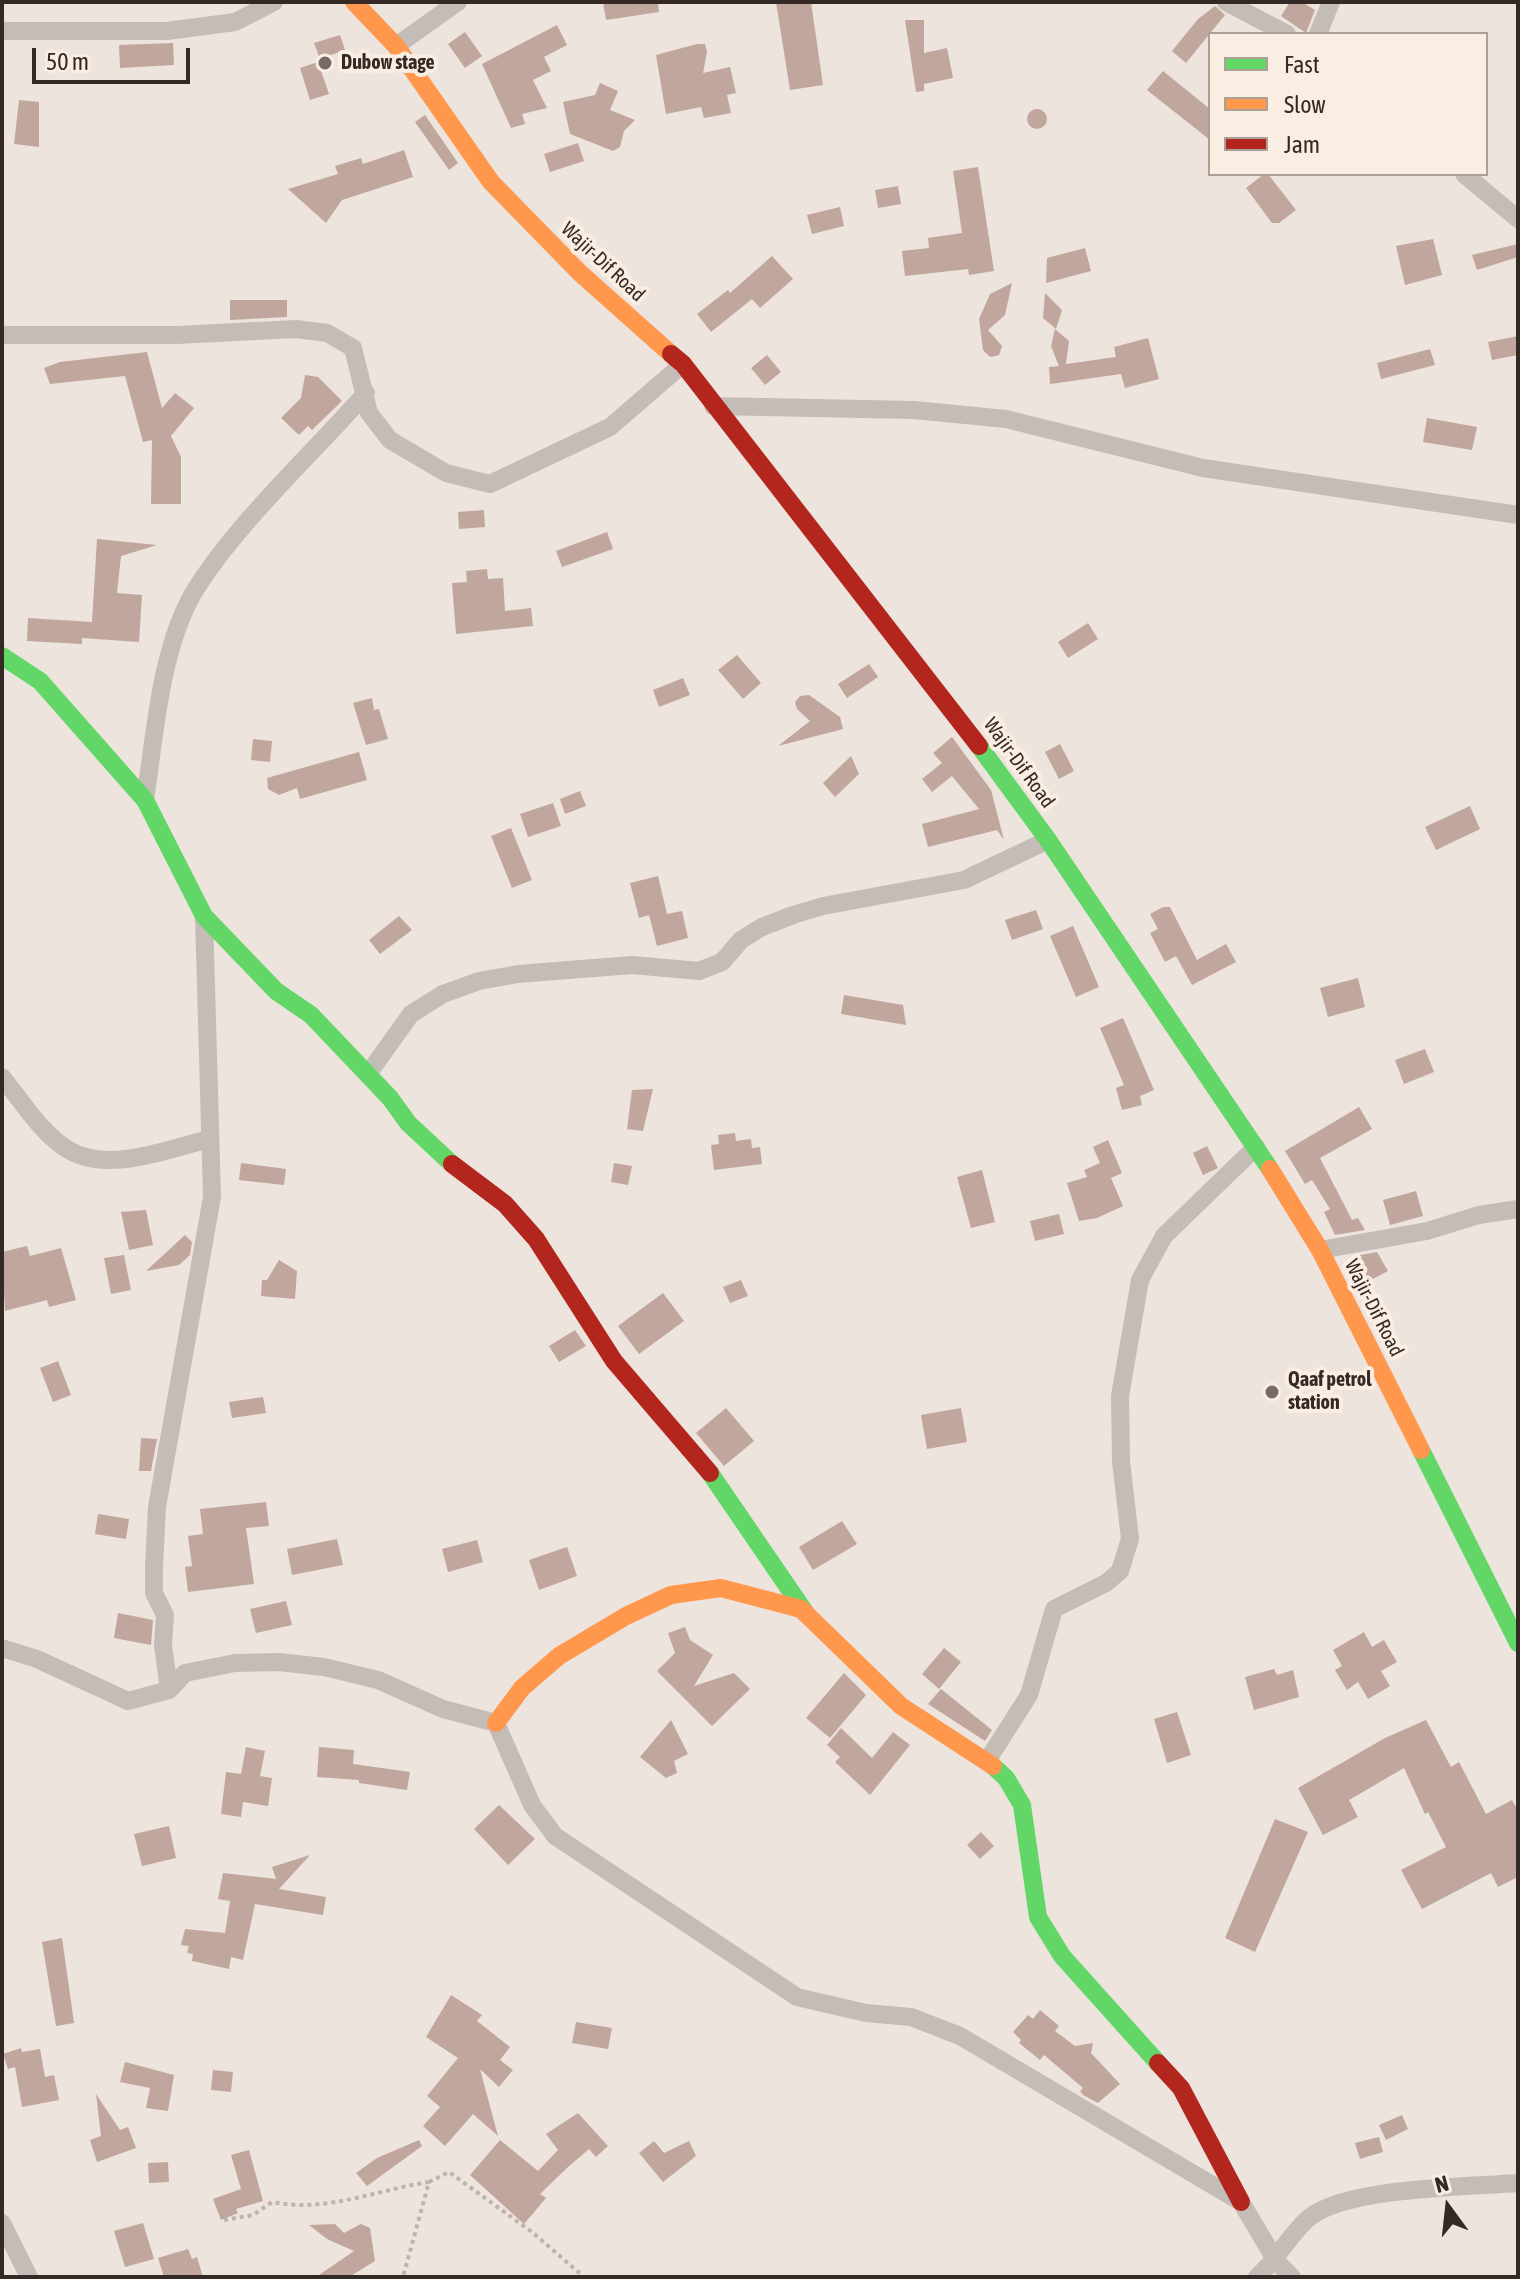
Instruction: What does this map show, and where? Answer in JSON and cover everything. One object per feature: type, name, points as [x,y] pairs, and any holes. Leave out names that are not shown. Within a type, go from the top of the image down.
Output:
[{"type":"street","points":[[2,31],[167,31],[235,22],[274,2]]},
{"type":"street","name":"Wajir-Dif Road","points":[[354,2],[396,46],[491,182],[580,273],[683,364],[928,677],[1048,840],[1256,1147],[1320,1250],[1518,1643]]},
{"type":"street","points":[[396,46],[458,2]]},
{"type":"street","points":[[1226,2],[1283,32]]},
{"type":"street","points":[[1319,32],[1331,2]]},
{"type":"street","points":[[1466,176],[1518,219]]},
{"type":"street","points":[[2,335],[177,335],[296,329],[327,333],[353,348],[369,413],[390,440],[446,473],[490,484],[610,427],[683,364]]},
{"type":"street","points":[[145,800],[168,662],[193,594],[230,544],[366,393]]},
{"type":"street","points":[[713,406],[914,410],[1006,419],[1203,468],[1518,515]]},
{"type":"street","points":[[2,656],[40,681],[145,800],[204,916],[276,991],[311,1015],[368,1074],[408,1123],[447,1160],[505,1204],[536,1239],[614,1361],[722,1488],[805,1612],[901,1706],[987,1761],[1006,1778],[1022,1805],[1038,1917],[1062,1956],[1181,2088],[1241,2202],[1276,2261],[1292,2277]]},
{"type":"street","points":[[368,1074],[411,1014],[443,994],[479,981],[518,974],[632,965],[699,971],[722,962],[741,940],[762,927],[793,915],[823,906],[964,880],[1048,840]]},
{"type":"street","points":[[169,1690],[163,1645],[165,1615],[154,1593],[157,1507],[212,1197],[204,916]]},
{"type":"street","points":[[2,1077],[44,1129],[64,1147],[84,1158],[118,1160],[210,1139]]},
{"type":"street","points":[[987,1761],[1029,1695],[1054,1609],[1106,1583],[1120,1571],[1127,1550],[1130,1539],[1121,1461],[1120,1396],[1140,1280],[1164,1236],[1256,1147]]},
{"type":"street","points":[[1320,1250],[1427,1231],[1479,1215],[1518,1209]]},
{"type":"street","points":[[496,1723],[522,1688],[559,1656],[626,1616],[671,1595],[721,1588],[805,1612]]},
{"type":"street","points":[[2,1648],[37,1659],[128,1701],[169,1690],[185,1673],[235,1663],[309,1665],[378,1680],[443,1709],[496,1723]]},
{"type":"street","points":[[496,1723],[532,1805],[555,1836],[797,1997],[866,2013],[911,2017],[960,2036],[1241,2202]]},
{"type":"street","points":[[1257,2277],[1276,2261],[1310,2216],[1341,2204],[1385,2193],[1518,2183]]},
{"type":"street","points":[[2,2223],[29,2277]]},
{"type":"path","points":[[224,2220],[253,2215],[272,2202],[291,2206],[307,2202],[338,2205],[400,2186],[429,2182],[449,2172],[532,2232],[584,2277]]},
{"type":"path","points":[[403,2277],[429,2182]]},
{"type":"building","points":[[603,2],[658,2],[659,12],[606,20]]},
{"type":"building","points":[[776,2],[811,2],[823,85],[790,90]]},
{"type":"building","points":[[1290,2],[1302,2],[1315,10],[1306,32],[1281,16]]},
{"type":"building","points":[[1215,6],[1225,15],[1208,32],[1186,63],[1172,51],[1198,19]]},
{"type":"building","points":[[905,20],[924,20],[924,53],[947,48],[953,78],[924,84],[924,91],[916,92]]},
{"type":"building","points":[[557,25],[567,45],[544,57],[551,71],[533,80],[547,108],[522,114],[525,124],[511,128],[482,64]]},
{"type":"building","points":[[465,32],[482,56],[465,68],[448,44]]},
{"type":"building","points":[[340,35],[345,50],[320,59],[314,43]]},
{"type":"building","points":[[173,43],[174,65],[120,68],[119,45]]},
{"type":"building","points":[[705,44],[707,52],[703,73],[730,67],[736,93],[727,95],[731,113],[704,118],[701,107],[666,114],[656,55]]},
{"type":"building","points":[[318,62],[329,94],[310,100],[300,68]]},
{"type":"building","points":[[1163,71],[1208,107],[1208,138],[1147,90]]},
{"type":"building","points":[[600,83],[618,91],[610,110],[635,120],[624,131],[620,147],[613,151],[570,134],[563,102],[595,95]]},
{"type":"building","points":[[19,100],[39,102],[39,147],[14,144]]},
{"type":"building","points":[[1037,109],[1044,112],[1047,119],[1044,126],[1037,129],[1030,126],[1027,119],[1030,112]]},
{"type":"building","points":[[425,115],[458,163],[449,170],[415,122]]},
{"type":"building","points":[[578,143],[584,161],[550,172],[544,154]]},
{"type":"building","points":[[404,150],[413,177],[342,200],[326,223],[288,189],[338,174],[335,166],[361,158],[363,164]]},
{"type":"building","points":[[978,167],[994,271],[969,275],[968,269],[905,276],[902,251],[929,248],[928,238],[962,233],[953,171]]},
{"type":"building","points":[[1261,176],[1270,176],[1296,210],[1279,223],[1272,223],[1246,188]]},
{"type":"building","points":[[898,186],[901,204],[878,208],[875,190]]},
{"type":"building","points":[[840,207],[844,226],[812,234],[807,215]]},
{"type":"building","points":[[1433,239],[1442,275],[1405,285],[1396,246]]},
{"type":"building","points":[[1518,244],[1518,257],[1477,270],[1472,255]]},
{"type":"building","points":[[1085,248],[1091,271],[1046,283],[1047,258]]},
{"type":"building","points":[[772,256],[793,279],[760,308],[752,299],[711,332],[697,314],[728,290],[730,293]]},
{"type":"building","points":[[1012,283],[1005,315],[988,330],[1002,346],[999,355],[990,357],[983,350],[979,319],[990,294]]},
{"type":"building","points":[[1045,293],[1062,310],[1056,329],[1043,318]]},
{"type":"building","points":[[230,300],[287,300],[287,317],[230,320]]},
{"type":"building","points":[[1055,329],[1069,341],[1066,364],[1116,357],[1114,347],[1148,338],[1159,379],[1125,388],[1121,374],[1050,384],[1049,367],[1059,366],[1051,346]]},
{"type":"building","points":[[1518,336],[1518,355],[1492,360],[1488,342]]},
{"type":"building","points":[[1430,349],[1435,365],[1381,379],[1377,363]]},
{"type":"building","points":[[147,352],[162,408],[175,393],[194,408],[171,436],[181,457],[181,504],[151,504],[152,440],[143,442],[125,376],[50,384],[44,368],[60,362]]},
{"type":"building","points":[[767,355],[781,372],[765,385],[751,368]]},
{"type":"building","points":[[305,375],[318,377],[342,401],[312,430],[308,426],[299,435],[281,418],[301,398]]},
{"type":"building","points":[[1427,418],[1477,427],[1472,450],[1423,442]]},
{"type":"building","points":[[484,510],[485,527],[459,529],[458,512]]},
{"type":"building","points":[[607,532],[613,549],[562,567],[556,551]]},
{"type":"building","points":[[97,539],[157,545],[121,556],[117,593],[142,595],[139,642],[82,638],[82,644],[27,641],[28,618],[92,622]]},
{"type":"building","points":[[487,569],[488,579],[503,578],[505,611],[531,608],[533,626],[456,634],[452,583],[467,582],[466,571]]},
{"type":"building","points":[[1088,623],[1098,639],[1068,658],[1058,642]]},
{"type":"building","points":[[737,655],[761,683],[743,699],[718,670]]},
{"type":"building","points":[[869,664],[878,677],[847,698],[838,684]]},
{"type":"building","points":[[683,678],[690,695],[659,707],[653,690]]},
{"type":"building","points":[[809,695],[840,717],[843,729],[778,746],[810,721],[797,709],[795,702],[800,696]]},
{"type":"building","points":[[372,698],[374,710],[379,709],[388,739],[366,745],[353,703]]},
{"type":"building","points":[[952,737],[991,790],[1004,840],[997,830],[928,847],[922,824],[979,809],[952,776],[932,792],[922,779],[942,763],[933,753]]},
{"type":"building","points":[[253,739],[272,741],[270,762],[251,760]]},
{"type":"building","points":[[1060,744],[1074,771],[1059,779],[1045,752]]},
{"type":"building","points":[[359,752],[367,780],[300,799],[297,788],[279,795],[268,789],[267,778]]},
{"type":"building","points":[[851,756],[859,774],[835,797],[823,783]]},
{"type":"building","points":[[580,791],[586,806],[565,814],[560,799]]},
{"type":"building","points":[[553,803],[561,826],[528,837],[520,814]]},
{"type":"building","points":[[1470,806],[1480,829],[1436,850],[1425,827]]},
{"type":"building","points":[[511,828],[532,880],[512,888],[491,836]]},
{"type":"building","points":[[658,876],[667,914],[682,911],[688,938],[657,946],[649,915],[639,918],[630,883]]},
{"type":"building","points":[[1170,907],[1197,960],[1226,944],[1236,962],[1192,985],[1176,956],[1165,962],[1150,933],[1158,929],[1150,914]]},
{"type":"building","points":[[1036,910],[1043,929],[1012,940],[1005,920]]},
{"type":"building","points":[[399,916],[412,930],[380,954],[369,940]]},
{"type":"building","points":[[1073,926],[1099,987],[1076,997],[1050,936]]},
{"type":"building","points":[[1358,978],[1365,1007],[1328,1017],[1320,988]]},
{"type":"building","points":[[844,995],[903,1005],[906,1025],[841,1014]]},
{"type":"building","points":[[1123,1018],[1154,1090],[1140,1096],[1142,1105],[1122,1110],[1116,1088],[1124,1085],[1100,1028]]},
{"type":"building","points":[[1425,1049],[1434,1072],[1404,1084],[1395,1060]]},
{"type":"building","points":[[653,1089],[643,1131],[627,1129],[632,1090]]},
{"type":"building","points":[[1359,1107],[1372,1129],[1320,1158],[1352,1220],[1358,1218],[1365,1230],[1335,1235],[1324,1212],[1330,1209],[1312,1180],[1305,1184],[1285,1151]]},
{"type":"building","points":[[735,1133],[736,1141],[751,1139],[752,1148],[760,1147],[762,1164],[714,1170],[711,1145],[719,1144],[718,1135]]},
{"type":"building","points":[[1108,1140],[1122,1173],[1111,1178],[1123,1206],[1097,1218],[1079,1221],[1067,1183],[1087,1177],[1084,1170],[1100,1163],[1093,1147]]},
{"type":"building","points":[[1207,1146],[1218,1168],[1203,1175],[1193,1153]]},
{"type":"building","points":[[241,1163],[286,1169],[284,1185],[239,1180]]},
{"type":"building","points":[[614,1163],[632,1166],[628,1185],[611,1182]]},
{"type":"building","points":[[982,1170],[995,1222],[971,1228],[957,1177]]},
{"type":"building","points":[[1416,1191],[1423,1216],[1390,1225],[1383,1200]]},
{"type":"building","points":[[146,1210],[153,1245],[129,1250],[121,1212]]},
{"type":"building","points":[[1059,1214],[1064,1234],[1035,1241],[1030,1221]]},
{"type":"building","points":[[185,1235],[192,1242],[190,1255],[179,1265],[146,1271]]},
{"type":"building","points":[[27,1246],[30,1256],[61,1248],[76,1300],[49,1307],[47,1300],[5,1311],[2,1252]]},
{"type":"building","points":[[1377,1252],[1388,1271],[1369,1281],[1355,1256]]},
{"type":"building","points":[[124,1255],[131,1290],[111,1294],[104,1258]]},
{"type":"building","points":[[279,1260],[297,1271],[295,1299],[261,1296],[262,1280],[267,1280]]},
{"type":"building","points":[[741,1280],[748,1296],[730,1303],[723,1287]]},
{"type":"building","points":[[663,1293],[684,1321],[639,1354],[618,1326]]},
{"type":"building","points":[[575,1330],[586,1346],[559,1362],[549,1346]]},
{"type":"building","points":[[58,1361],[71,1395],[53,1402],[40,1368]]},
{"type":"building","points":[[263,1397],[266,1413],[232,1418],[229,1402]]},
{"type":"building","points":[[726,1408],[754,1441],[724,1466],[696,1433]]},
{"type":"building","points":[[961,1408],[967,1442],[927,1449],[921,1415]]},
{"type":"building","points":[[141,1438],[157,1439],[151,1471],[139,1471]]},
{"type":"building","points":[[266,1502],[269,1526],[246,1528],[254,1584],[188,1592],[185,1567],[192,1566],[188,1536],[203,1534],[200,1509]]},
{"type":"building","points":[[98,1514],[129,1519],[126,1539],[95,1534]]},
{"type":"building","points":[[842,1521],[857,1544],[813,1570],[799,1547]]},
{"type":"building","points":[[337,1539],[343,1565],[292,1575],[287,1549]]},
{"type":"building","points":[[477,1540],[483,1562],[448,1572],[442,1549]]},
{"type":"building","points":[[567,1547],[577,1576],[539,1590],[529,1560]]},
{"type":"building","points":[[286,1601],[292,1625],[256,1633],[250,1609]]},
{"type":"building","points":[[118,1613],[153,1620],[151,1645],[114,1638]]},
{"type":"building","points":[[685,1627],[690,1640],[713,1655],[694,1686],[734,1673],[750,1689],[712,1726],[657,1671],[675,1653],[668,1633]]},
{"type":"building","points":[[1364,1632],[1372,1647],[1384,1640],[1397,1662],[1381,1671],[1390,1686],[1368,1699],[1358,1682],[1347,1690],[1335,1670],[1342,1666],[1333,1650]]},
{"type":"building","points":[[944,1648],[961,1662],[939,1689],[922,1674]]},
{"type":"building","points":[[1274,1669],[1277,1675],[1293,1670],[1299,1697],[1254,1710],[1245,1677]]},
{"type":"building","points":[[844,1673],[866,1695],[830,1738],[806,1718]]},
{"type":"building","points":[[941,1689],[992,1730],[985,1741],[928,1704]]},
{"type":"building","points":[[1177,1712],[1191,1755],[1167,1763],[1154,1719]]},
{"type":"building","points":[[671,1720],[688,1754],[674,1761],[677,1773],[666,1778],[640,1757]]},
{"type":"building","points":[[1426,1720],[1451,1767],[1459,1762],[1486,1814],[1512,1800],[1518,1810],[1518,1877],[1498,1887],[1491,1873],[1422,1909],[1401,1870],[1446,1847],[1428,1812],[1425,1814],[1404,1768],[1349,1800],[1358,1817],[1323,1835],[1298,1788],[1385,1738]]},
{"type":"building","points":[[841,1728],[872,1758],[893,1732],[910,1745],[870,1795],[835,1762],[840,1757],[827,1745]]},
{"type":"building","points":[[246,1747],[265,1751],[260,1776],[272,1778],[268,1806],[243,1802],[241,1817],[221,1814],[226,1772],[241,1774]]},
{"type":"building","points":[[319,1747],[354,1750],[353,1764],[410,1772],[407,1790],[359,1783],[359,1780],[317,1777]]},
{"type":"building","points":[[499,1805],[535,1839],[508,1865],[474,1829]]},
{"type":"building","points":[[1275,1819],[1308,1832],[1255,1952],[1225,1938]]},
{"type":"building","points":[[169,1826],[176,1858],[142,1866],[134,1834]]},
{"type":"building","points":[[981,1832],[994,1846],[980,1859],[967,1845]]},
{"type":"building","points":[[310,1855],[279,1889],[326,1897],[323,1915],[255,1904],[243,1960],[231,1957],[229,1969],[192,1961],[193,1954],[187,1953],[189,1946],[181,1945],[185,1929],[225,1933],[230,1901],[218,1899],[223,1873],[276,1879],[272,1867]]},
{"type":"building","points":[[62,1938],[74,2023],[56,2026],[42,1942]]},
{"type":"building","points":[[451,1995],[482,2015],[477,2021],[510,2047],[500,2060],[513,2070],[499,2087],[480,2069],[498,2136],[473,2114],[445,2146],[423,2126],[440,2107],[427,2096],[458,2058],[426,2037]]},
{"type":"building","points":[[1040,2010],[1059,2026],[1055,2031],[1075,2046],[1093,2043],[1091,2053],[1120,2084],[1098,2103],[1083,2095],[1080,2091],[1083,2088],[1044,2055],[1040,2060],[1019,2043],[1021,2040],[1013,2032],[1028,2015],[1033,2019]]},
{"type":"building","points":[[576,2022],[612,2028],[608,2049],[572,2043]]},
{"type":"building","points":[[21,2048],[22,2052],[40,2049],[45,2077],[54,2075],[59,2100],[22,2107],[15,2067],[8,2069],[3,2054]]},
{"type":"building","points":[[125,2062],[174,2075],[168,2111],[146,2108],[150,2088],[120,2082]]},
{"type":"building","points":[[213,2070],[233,2072],[231,2092],[211,2090]]},
{"type":"building","points":[[96,2094],[120,2130],[128,2127],[136,2148],[97,2162],[90,2140],[101,2136]]},
{"type":"building","points":[[578,2113],[608,2146],[596,2157],[589,2149],[568,2167],[540,2194],[546,2198],[524,2224],[470,2175],[500,2140],[538,2171],[558,2150],[546,2134]]},
{"type":"building","points":[[1402,2115],[1408,2129],[1386,2140],[1379,2125]]},
{"type":"building","points":[[1379,2137],[1383,2152],[1360,2159],[1355,2143]]},
{"type":"building","points":[[419,2140],[422,2146],[367,2186],[356,2173],[377,2158]]},
{"type":"building","points":[[654,2141],[664,2153],[689,2141],[696,2156],[663,2182],[639,2153]]},
{"type":"building","points":[[249,2150],[263,2201],[236,2209],[238,2213],[221,2220],[213,2199],[241,2189],[231,2155]]},
{"type":"building","points":[[168,2162],[169,2182],[149,2183],[148,2163]]},
{"type":"building","points":[[143,2223],[154,2259],[125,2267],[114,2231]]},
{"type":"building","points":[[335,2224],[344,2233],[361,2224],[370,2228],[375,2261],[349,2277],[316,2277],[354,2251],[327,2239],[309,2225]]},
{"type":"building","points":[[188,2249],[192,2259],[197,2257],[203,2277],[164,2277],[158,2258]]},
{"type":"traffic: fast","points":[[2,656],[40,681],[145,800],[204,916],[276,991],[311,1015],[390,1098],[408,1123],[452,1164]]},
{"type":"traffic: fast","points":[[979,746],[1048,840],[1270,1169]]},
{"type":"traffic: fast","points":[[1421,1450],[1518,1643]]},
{"type":"traffic: fast","points":[[710,1473],[805,1612]]},
{"type":"traffic: fast","points":[[993,1766],[1006,1778],[1022,1805],[1038,1917],[1062,1956],[1158,2063]]},
{"type":"traffic: slow","points":[[354,2],[396,46],[491,182],[580,273],[671,354]]},
{"type":"traffic: slow","points":[[1270,1169],[1320,1250],[1421,1450]]},
{"type":"traffic: slow","points":[[496,1723],[522,1688],[559,1656],[626,1616],[671,1595],[721,1588],[801,1609],[901,1706],[993,1766]]},
{"type":"traffic: jam","points":[[671,354],[683,364],[979,746]]},
{"type":"traffic: jam","points":[[452,1164],[505,1204],[536,1239],[614,1361],[710,1473]]},
{"type":"traffic: jam","points":[[1158,2063],[1181,2088],[1241,2202]]},
{"type":"place","name":"Dubow stage","points":[[325,63]]},
{"type":"place","name":"Qaaf petrol station","points":[[1272,1392]]}]
